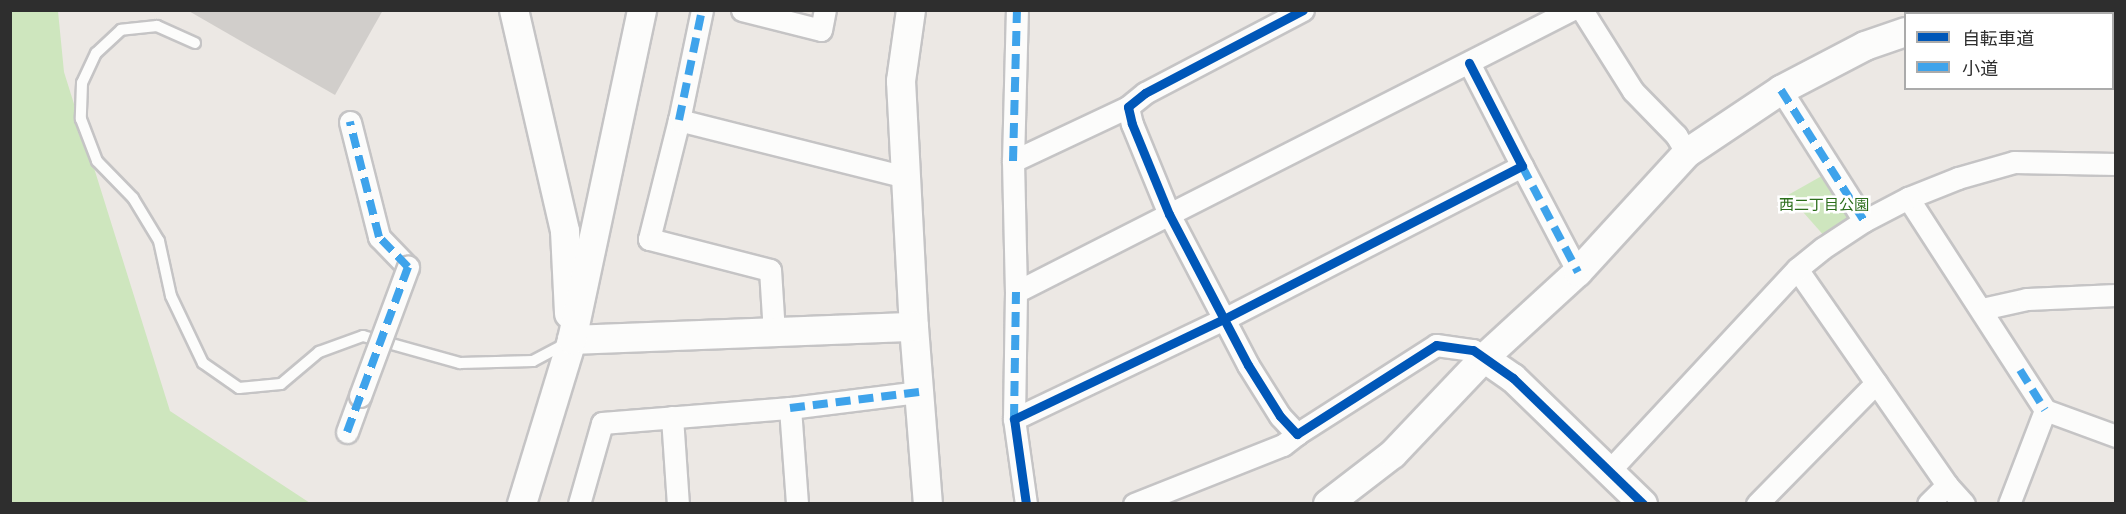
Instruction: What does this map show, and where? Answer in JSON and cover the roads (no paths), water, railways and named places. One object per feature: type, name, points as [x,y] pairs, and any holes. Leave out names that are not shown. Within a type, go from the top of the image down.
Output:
[{"type":"street","points":[[514,10],[565,231],[566,286],[572,340]]},
{"type":"street","points":[[522,504],[572,340],[642,10]]},
{"type":"street","points":[[702,10],[679,120],[649,239],[770,270],[774,333]]},
{"type":"street","points":[[742,10],[821,30],[825,10]]},
{"type":"street","points":[[911,10],[901,81],[914,327],[928,504]]},
{"type":"street","points":[[1021,12],[1013,161],[1016,292],[1014,420],[1026,504]]},
{"type":"street","points":[[1016,292],[1469,63],[1584,12],[1633,90],[1676,135],[1687,153]]},
{"type":"street","points":[[1013,161],[1128,107],[1145,93],[1290,13]]},
{"type":"street","points":[[1328,504],[1393,454],[1484,358],[1578,272],[1687,153],[1780,90],[1865,46],[1904,32]]},
{"type":"street","points":[[1469,63],[1578,272]]},
{"type":"street","points":[[1780,90],[1864,221]]},
{"type":"street","points":[[1128,107],[1132,124],[1169,214],[1258,382],[1281,416],[1297,434]]},
{"type":"street","points":[[679,120],[906,177]]},
{"type":"street","points":[[348,432],[408,267],[379,237],[350,122]]},
{"type":"street","points":[[1610,470],[1797,269],[1823,248],[1864,221],[1908,198],[1958,178],[2014,162],[2115,164]]},
{"type":"street","points":[[1014,420],[1224,320],[1522,166]]},
{"type":"street","points":[[1908,198],[1982,309],[2045,410],[2115,436]]},
{"type":"street","points":[[1797,269],[1947,485],[1964,504]]},
{"type":"street","points":[[1982,309],[2027,299],[2115,295]]},
{"type":"street","points":[[572,340],[914,327]]},
{"type":"street","points":[[1134,504],[1282,445],[1436,345],[1473,350],[1513,378],[1643,504]]},
{"type":"street","points":[[1757,504],[1876,383]]},
{"type":"street","points":[[579,504],[602,423],[790,408],[919,392]]},
{"type":"street","points":[[790,408],[797,504]]},
{"type":"street","points":[[2009,504],[2045,410]]},
{"type":"street","points":[[672,417],[678,504]]},
{"type":"street","points":[[1928,504],[1947,485]]},
{"type":"lane","points":[[195,43],[157,26],[121,30],[96,53],[81,83],[81,119],[97,161],[134,198],[159,241],[171,296],[203,363],[239,388],[281,384],[319,352],[363,336],[460,363],[533,361],[572,340]]},
{"type":"park label","name":"西二丁目公園","points":[[1824,205]]}]
